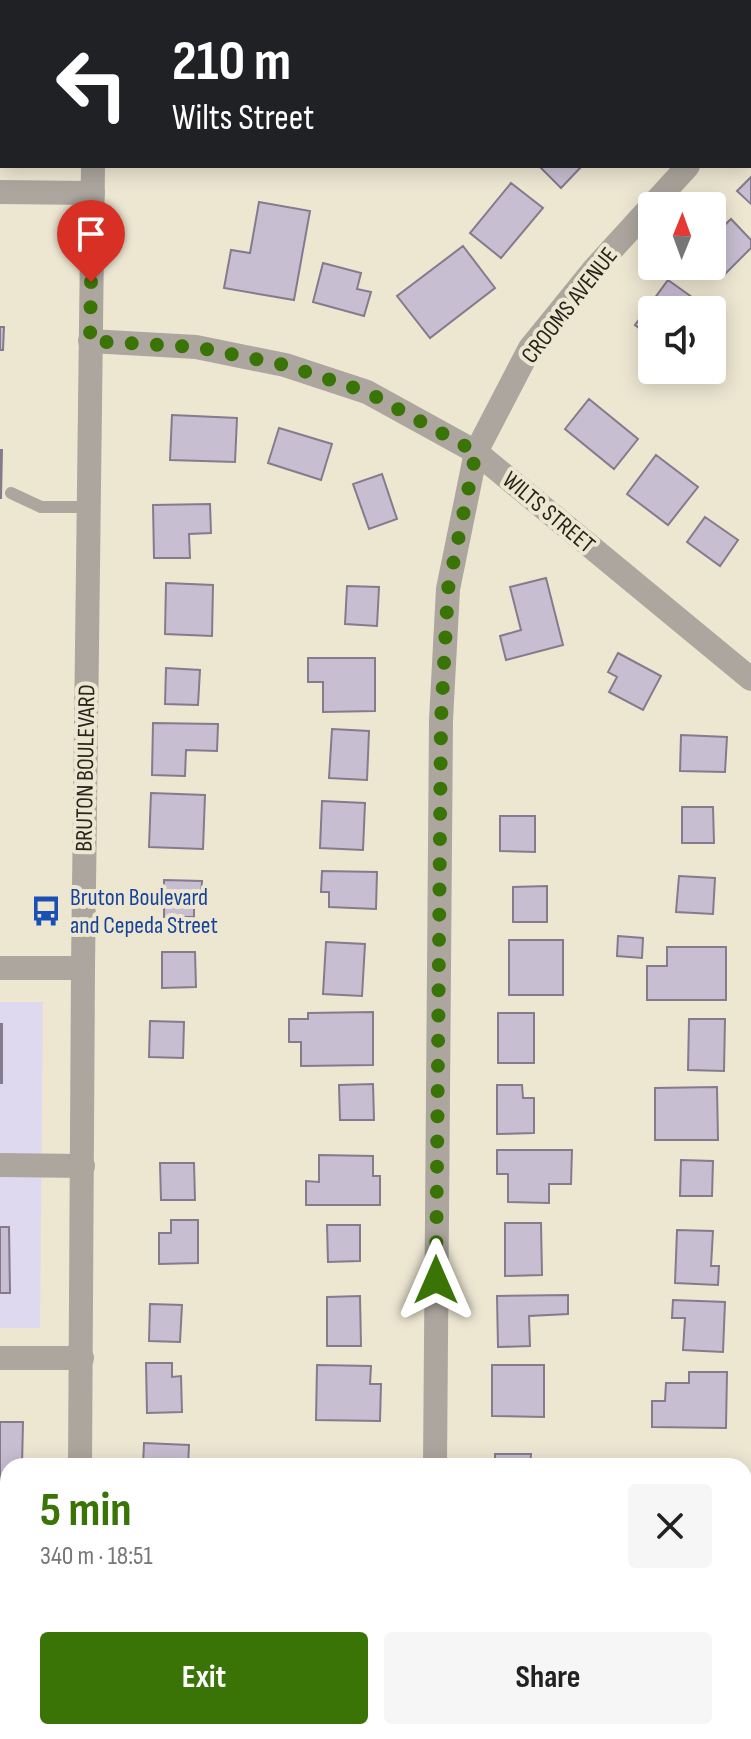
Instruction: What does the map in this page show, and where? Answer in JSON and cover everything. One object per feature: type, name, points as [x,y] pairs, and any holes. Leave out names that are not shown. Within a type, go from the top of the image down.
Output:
[{"type":"street","name":"BRUTON BOULEVARD","points":[[80,1458],[93,168]]},
{"type":"street","name":"CROOMS AVENUE","points":[[435,1458],[441,720],[448,589],[476,452],[530,348],[594,269],[686,168]]},
{"type":"street","points":[[0,192],[93,193]]},
{"type":"street","name":"WILTS STREET","points":[[90,341],[196,347],[285,365],[367,392],[476,452],[751,679]]},
{"type":"street","points":[[0,968],[83,968]]},
{"type":"street","points":[[0,1165],[83,1166]]},
{"type":"street","points":[[0,1358],[82,1358]]},
{"type":"lane","points":[[11,493],[41,507],[88,507]]},
{"type":"shaded area","points":[[0,1002],[43,1002],[40,1328],[0,1328]]},
{"type":"building","points":[[541,168],[580,168],[561,188]]},
{"type":"building","points":[[751,177],[751,204],[737,191]]},
{"type":"building","points":[[511,183],[543,208],[501,258],[470,233]]},
{"type":"building","points":[[259,202],[310,211],[294,300],[224,288],[231,250],[250,253]]},
{"type":"building","points":[[731,219],[751,240],[751,248],[726,273],[726,224]]},
{"type":"building","points":[[463,246],[495,288],[430,338],[397,296]]},
{"type":"building","points":[[323,263],[361,273],[357,289],[371,292],[364,316],[313,302]]},
{"type":"building","points":[[668,280],[690,296],[656,296]]},
{"type":"building","points":[[0,327],[4,327],[3,350],[0,350]]},
{"type":"building","points":[[589,399],[638,439],[614,469],[565,429]]},
{"type":"building","points":[[172,415],[237,418],[235,462],[170,460]]},
{"type":"building","points":[[279,428],[332,444],[321,480],[268,463]]},
{"type":"building","points":[[2,450],[1,498],[0,498]]},
{"type":"building","points":[[656,455],[698,487],[668,525],[627,494]]},
{"type":"building","points":[[382,474],[397,519],[369,529],[353,484]]},
{"type":"building","points":[[210,504],[211,533],[189,534],[190,558],[154,558],[153,505]]},
{"type":"building","points":[[705,517],[738,540],[720,566],[687,542]]},
{"type":"building","points":[[546,578],[563,645],[506,660],[500,636],[521,630],[510,587]]},
{"type":"building","points":[[166,583],[213,585],[212,636],[165,634]]},
{"type":"building","points":[[347,586],[379,587],[377,626],[345,624]]},
{"type":"building","points":[[618,653],[661,676],[643,710],[609,692],[617,677],[608,672]]},
{"type":"building","points":[[308,658],[375,658],[375,711],[323,712],[323,682],[308,682]]},
{"type":"building","points":[[166,668],[200,670],[198,705],[165,704]]},
{"type":"building","points":[[153,723],[218,724],[217,751],[186,750],[185,776],[152,775]]},
{"type":"building","points":[[332,729],[369,731],[367,780],[329,778]]},
{"type":"building","points":[[681,735],[727,737],[725,772],[680,771]]},
{"type":"building","points":[[151,793],[205,795],[203,849],[149,847]]},
{"type":"building","points":[[322,801],[365,803],[363,850],[320,848]]},
{"type":"building","points":[[682,807],[713,807],[714,843],[682,843]]},
{"type":"building","points":[[500,816],[535,816],[535,852],[500,851]]},
{"type":"building","points":[[322,871],[377,872],[376,909],[329,907],[329,892],[321,892]]},
{"type":"building","points":[[679,876],[715,878],[713,914],[676,912]]},
{"type":"building","points":[[164,880],[202,881],[201,898],[194,897],[194,917],[164,917]]},
{"type":"building","points":[[547,886],[547,922],[513,922],[513,887]]},
{"type":"building","points":[[618,936],[643,938],[642,958],[617,956]]},
{"type":"building","points":[[509,940],[563,940],[563,995],[509,995]]},
{"type":"building","points":[[326,942],[365,944],[362,996],[323,994]]},
{"type":"building","points":[[667,947],[726,947],[726,1000],[647,1000],[647,966],[667,966]]},
{"type":"building","points":[[162,952],[195,952],[196,987],[162,988]]},
{"type":"building","points":[[373,1012],[373,1065],[301,1066],[301,1042],[289,1042],[289,1019],[308,1019],[308,1013]]},
{"type":"building","points":[[498,1013],[534,1013],[534,1063],[498,1063]]},
{"type":"building","points":[[689,1019],[725,1019],[724,1071],[688,1070]]},
{"type":"building","points":[[150,1021],[184,1022],[183,1058],[149,1057]]},
{"type":"building","points":[[2,1024],[2,1083],[0,1083]]},
{"type":"building","points":[[373,1084],[374,1120],[340,1120],[339,1085]]},
{"type":"building","points":[[497,1085],[522,1085],[523,1098],[534,1098],[534,1133],[497,1134]]},
{"type":"building","points":[[717,1087],[718,1140],[655,1140],[655,1088]]},
{"type":"building","points":[[497,1150],[572,1150],[571,1184],[549,1184],[549,1203],[508,1202],[508,1174],[497,1174]]},
{"type":"building","points":[[319,1155],[373,1156],[373,1176],[380,1176],[380,1205],[306,1205],[306,1181],[319,1182]]},
{"type":"building","points":[[681,1160],[713,1161],[712,1196],[680,1196]]},
{"type":"building","points":[[160,1163],[194,1163],[195,1200],[161,1200]]},
{"type":"building","points":[[171,1220],[198,1220],[198,1263],[159,1264],[159,1233],[171,1233]]},
{"type":"building","points":[[505,1223],[541,1223],[542,1275],[505,1276]]},
{"type":"building","points":[[327,1225],[360,1225],[360,1261],[328,1262]]},
{"type":"building","points":[[0,1227],[9,1227],[10,1293],[0,1293]]},
{"type":"building","points":[[677,1230],[713,1231],[711,1266],[719,1266],[718,1285],[675,1283]]},
{"type":"building","points":[[568,1295],[568,1314],[529,1316],[530,1346],[498,1347],[497,1296]]},
{"type":"building","points":[[360,1296],[361,1346],[327,1346],[327,1297]]},
{"type":"building","points":[[673,1300],[725,1302],[723,1352],[683,1350],[685,1318],[672,1318]]},
{"type":"building","points":[[150,1304],[182,1305],[180,1342],[149,1341]]},
{"type":"building","points":[[146,1363],[172,1363],[172,1377],[181,1376],[182,1412],[147,1413]]},
{"type":"building","points":[[317,1365],[371,1366],[370,1384],[381,1384],[380,1421],[316,1420]]},
{"type":"building","points":[[492,1365],[544,1365],[544,1417],[492,1416]]},
{"type":"building","points":[[689,1372],[727,1372],[726,1428],[652,1427],[652,1401],[665,1401],[666,1383],[689,1383]]},
{"type":"building","points":[[0,1422],[23,1422],[22,1458],[0,1458]]},
{"type":"building","points":[[144,1443],[189,1445],[188,1458],[143,1458]]},
{"type":"building","points":[[495,1454],[531,1454],[531,1458],[495,1458]]},
{"type":"place","name":"Bruton Boulevard and Cepeda Street","points":[[46,911]]},
{"type":"route","points":[[91,282],[90,341],[196,347],[285,365],[367,392],[476,452],[448,589],[441,720],[436,1280]]}]
